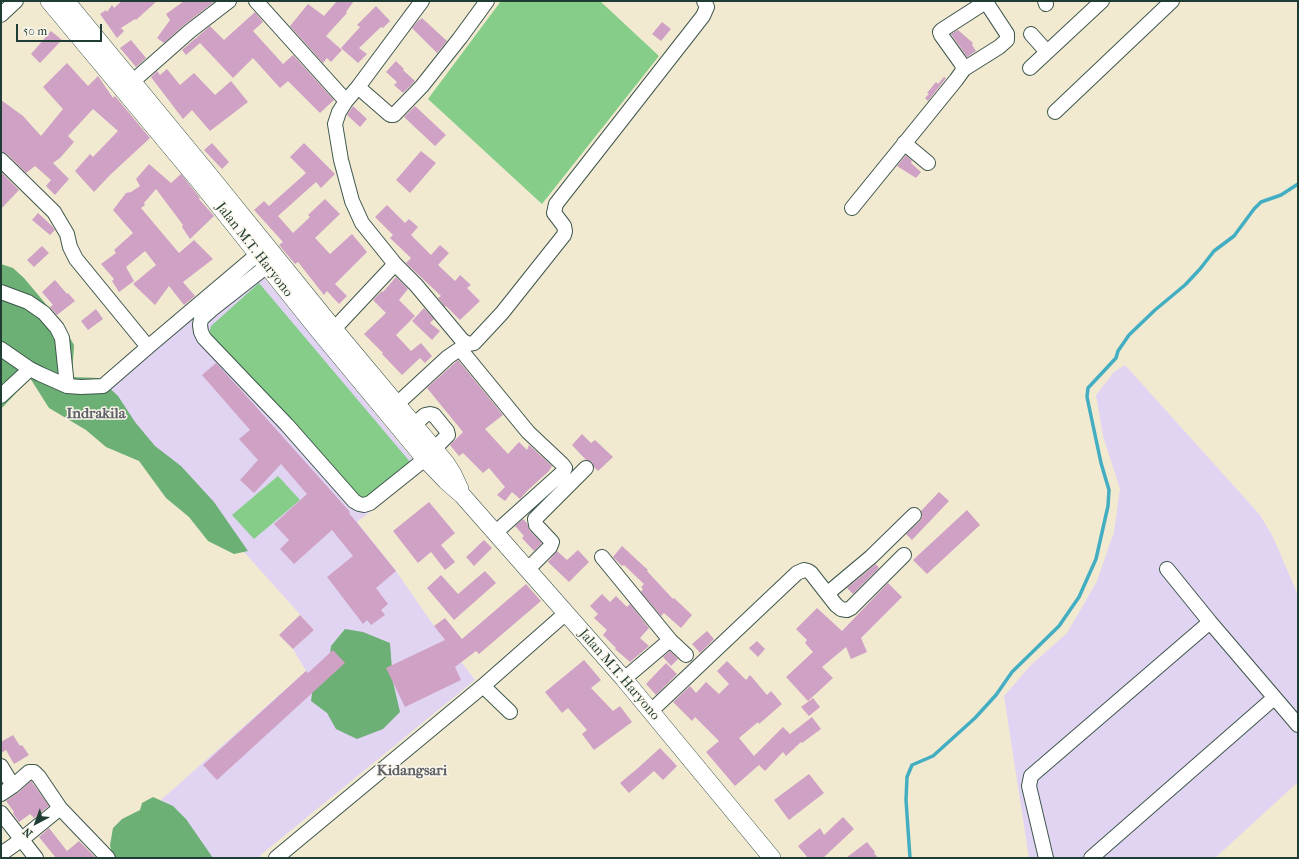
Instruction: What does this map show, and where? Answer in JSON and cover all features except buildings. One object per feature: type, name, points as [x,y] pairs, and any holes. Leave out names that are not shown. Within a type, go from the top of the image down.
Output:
[{"type":"main road","name":"Jalan M.T. Haryono","points":[[49,1],[199,181],[264,256],[334,329],[414,425],[430,454]]},
{"type":"main road","name":"Jalan M.T. Haryono","points":[[66,1],[132,82],[318,330],[430,454],[446,462],[462,495],[624,679],[772,858]]},
{"type":"street","points":[[1,16],[16,1]]},
{"type":"street","points":[[132,82],[190,31],[229,1]]},
{"type":"street","points":[[256,1],[346,101]]},
{"type":"street","points":[[358,88],[391,115],[394,115],[422,86],[487,1]]},
{"type":"street","points":[[397,404],[448,357],[464,346],[474,343],[502,313],[564,235],[565,228],[563,223],[554,213],[556,204],[703,16],[707,7],[704,1]]},
{"type":"street","points":[[1030,68],[1102,1]]},
{"type":"street","points":[[1055,112],[1172,1]]},
{"type":"street","points":[[852,208],[964,69],[999,47],[1007,40],[1007,34],[986,2],[940,32],[964,69]]},
{"type":"street","points":[[416,3],[358,88],[346,101],[339,112],[334,124],[336,138],[352,201],[362,223],[395,264],[416,285],[459,337],[464,346],[528,432],[565,468],[563,472],[496,532]]},
{"type":"street","points":[[1031,34],[1047,52]]},
{"type":"street","points":[[904,143],[928,163]]},
{"type":"street","points":[[1,160],[54,212],[67,234],[70,247],[76,259],[148,347]]},
{"type":"street","points":[[1,348],[30,369],[67,386],[102,386],[148,347],[264,256]]},
{"type":"street","points":[[264,256],[201,319],[201,332],[204,338],[287,425],[354,501],[359,504],[364,505],[370,503],[430,454]]},
{"type":"street","points":[[334,329],[395,264]]},
{"type":"street","points":[[1,292],[28,302],[44,313],[57,328],[62,338],[67,386]]},
{"type":"street","points":[[1,396],[30,369]]},
{"type":"street","points":[[528,569],[551,544],[551,540],[536,524],[535,519],[586,468]]},
{"type":"street","points":[[828,593],[871,557],[914,516]]},
{"type":"street","points":[[651,711],[797,573],[804,570],[811,573],[836,605],[841,609],[846,610],[851,608],[904,554]]},
{"type":"street","points":[[602,557],[670,640],[686,655]]},
{"type":"street","points":[[1167,569],[1298,725]]},
{"type":"street","points":[[276,858],[483,686],[566,613]]},
{"type":"street","points":[[1046,858],[1029,786],[1031,776],[1210,622]]},
{"type":"street","points":[[624,679],[670,640]]},
{"type":"street","points":[[483,686],[510,712]]},
{"type":"street","points":[[1092,858],[1274,698]]},
{"type":"street","points":[[1,766],[13,786]]},
{"type":"street","points":[[1,794],[29,772],[34,772],[60,808],[108,858]]},
{"type":"street","points":[[1,854],[21,840],[60,808]]},
{"type":"street","points":[[1,813],[36,858]]},
{"type":"shaded area","points":[[252,263],[422,471],[357,522],[396,571],[434,626],[475,680],[257,858],[180,858],[143,816],[306,671],[293,649],[314,630],[102,394]]},
{"type":"shaded area","points":[[1125,365],[1260,515],[1273,537],[1298,595],[1298,782],[1215,858],[1029,858],[1004,696],[1030,666],[1067,633],[1097,581],[1114,532],[1120,489],[1103,436],[1096,395],[1114,372]]},
{"type":"green space","points":[[501,1],[600,1],[659,56],[542,204],[428,99]]},
{"type":"green space","points":[[1,264],[13,268],[24,278],[60,321],[74,345],[72,377],[99,378],[118,396],[135,422],[155,446],[181,466],[214,502],[248,551],[234,554],[208,541],[189,517],[166,498],[139,461],[106,447],[86,430],[49,408],[30,378],[1,409]]},
{"type":"green space","points":[[259,283],[411,463],[365,500],[353,497],[209,333],[211,326]]},
{"type":"green space","points":[[278,476],[300,500],[254,539],[232,515]]},
{"type":"green space","points":[[345,629],[363,632],[390,643],[393,682],[400,712],[383,729],[357,739],[336,729],[327,713],[311,701],[313,687],[328,671],[331,646]]},
{"type":"green space","points":[[153,797],[173,806],[186,819],[213,858],[113,858],[110,845],[113,828],[122,819],[140,810],[142,803]]},
{"type":"waterway","points":[[910,858],[906,800],[907,777],[912,765],[933,756],[975,718],[996,695],[1012,672],[1059,626],[1079,597],[1096,559],[1108,506],[1109,490],[1101,463],[1087,397],[1088,388],[1116,358],[1118,351],[1129,335],[1155,310],[1185,285],[1214,251],[1234,236],[1261,202],[1281,195],[1298,184]]},
{"type":"district","name":"Indrakila","points":[[96,414]]},
{"type":"district","name":"Kidangsari","points":[[412,771]]}]
